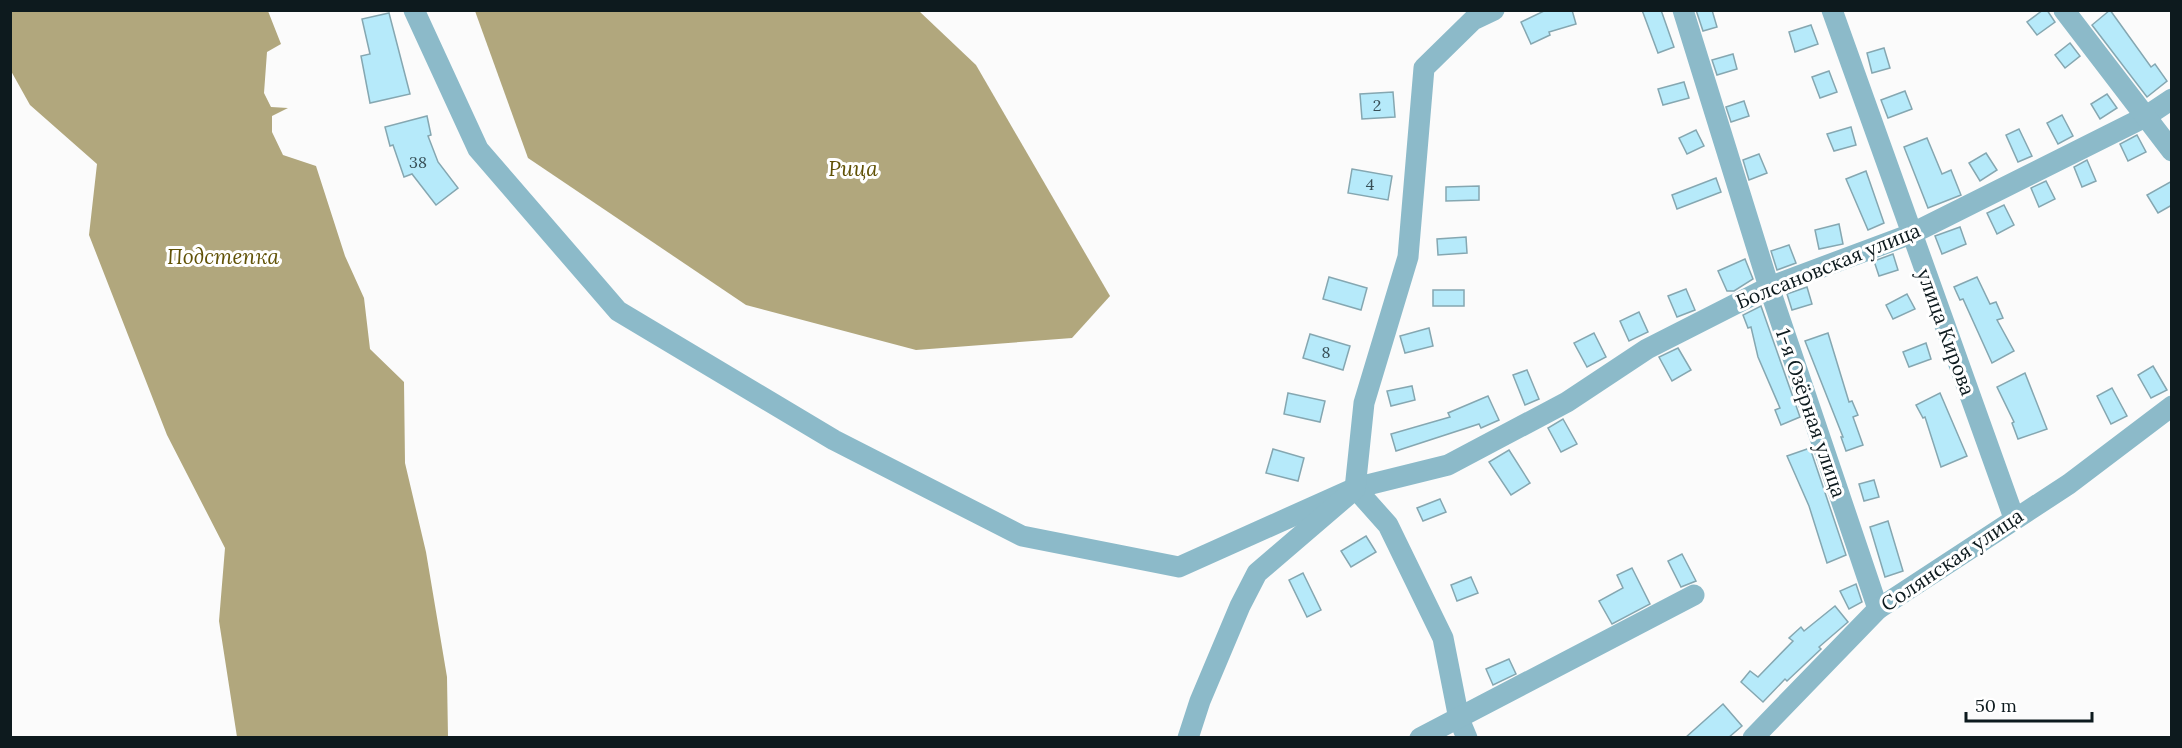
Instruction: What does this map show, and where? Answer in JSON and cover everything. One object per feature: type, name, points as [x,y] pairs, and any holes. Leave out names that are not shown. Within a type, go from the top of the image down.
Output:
[{"type":"street","name":"Болсановская улица","points":[[414,10],[478,149],[599,292],[618,311],[834,440],[1022,536],[1179,567],[1355,489],[1448,465],[1567,402],[1647,349],[1769,287],[1911,234],[2145,117],[2172,99]]},
{"type":"street","points":[[1188,738],[1204,690],[1240,606],[1257,573],[1355,489],[1364,403],[1408,258],[1424,68],[1473,20],[1494,10]]},
{"type":"street","name":"1-я Озёрная улица","points":[[1683,10],[1769,287],[1878,609]]},
{"type":"street","name":"улица Кирова","points":[[1832,10],[2013,518]]},
{"type":"street","points":[[2064,10],[2172,151]]},
{"type":"street","name":"Солянская улица","points":[[1753,738],[1878,609],[2013,518],[2069,484],[2172,406]]},
{"type":"street","points":[[1355,489],[1388,525],[1443,638],[1463,728]]},
{"type":"street","points":[[1420,738],[1463,728],[1694,595]]},
{"type":"water","name":"Подстепка","points":[[10,11],[268,11],[281,44],[267,52],[264,93],[271,107],[288,108],[272,116],[272,132],[283,155],[316,166],[345,256],[364,298],[370,349],[404,382],[405,463],[426,552],[447,677],[448,737],[237,737],[219,621],[225,548],[167,435],[89,235],[97,164],[30,105],[11,71]]},
{"type":"water","name":"Рица","points":[[475,11],[919,11],[976,65],[1110,296],[1072,338],[916,350],[746,305],[528,158]]},
{"type":"building","points":[[1546,10],[1572,10],[1576,24],[1549,32],[1550,35],[1531,44],[1521,22]]},
{"type":"building","points":[[1642,10],[1661,10],[1674,47],[1658,53]]},
{"type":"building","points":[[1696,10],[1712,10],[1717,27],[1703,31]]},
{"type":"building","points":[[2043,10],[2047,10],[2055,22],[2037,35],[2027,22]]},
{"type":"building","points":[[2110,10],[2151,67],[2155,64],[2167,81],[2147,97],[2092,25]]},
{"type":"building","points":[[389,13],[410,94],[370,103],[361,56],[370,54],[362,19]]},
{"type":"building","points":[[1811,25],[1818,44],[1795,52],[1789,32]]},
{"type":"building","points":[[2070,43],[2080,56],[2065,68],[2055,55]]},
{"type":"building","points":[[1884,48],[1890,68],[1872,73],[1867,53]]},
{"type":"building","points":[[1733,54],[1737,69],[1717,75],[1712,60]]},
{"type":"building","points":[[1829,71],[1837,92],[1820,98],[1812,77]]},
{"type":"building","points":[[1684,82],[1689,98],[1663,105],[1658,89]]},
{"type":"building","points":[[1905,91],[1912,109],[1888,118],[1881,100]]},
{"type":"building","points":[[1393,92],[1395,117],[1362,119],[1360,94]]},
{"type":"building","points":[[2107,94],[2117,108],[2100,119],[2091,104]]},
{"type":"building","points":[[1744,101],[1749,116],[1731,122],[1726,107]]},
{"type":"building","points":[[2062,115],[2073,136],[2058,144],[2047,123]]},
{"type":"building","points":[[427,116],[431,135],[428,136],[438,162],[458,188],[436,205],[412,174],[404,177],[393,145],[390,146],[385,127]]},
{"type":"building","points":[[1851,127],[1856,145],[1834,151],[1827,134]]},
{"type":"building","points":[[2019,129],[2032,156],[2018,162],[2006,135]]},
{"type":"building","points":[[1696,130],[1704,146],[1687,154],[1679,138]]},
{"type":"building","points":[[2137,135],[2146,152],[2128,161],[2120,144]]},
{"type":"building","points":[[1927,138],[1942,174],[1951,170],[1961,195],[1928,208],[1904,147]]},
{"type":"building","points":[[1986,153],[1997,170],[1980,181],[1969,163]]},
{"type":"building","points":[[1759,154],[1767,173],[1749,180],[1743,160]]},
{"type":"building","points":[[2087,160],[2096,181],[2082,187],[2074,167]]},
{"type":"building","points":[[1352,169],[1392,176],[1388,200],[1348,193]]},
{"type":"building","points":[[1866,171],[1884,223],[1868,230],[1846,179]]},
{"type":"building","points":[[1716,178],[1721,192],[1677,209],[1672,195]]},
{"type":"building","points":[[2046,181],[2055,199],[2039,207],[2031,188]]},
{"type":"building","points":[[2172,181],[2172,205],[2158,213],[2147,195]]},
{"type":"building","points":[[1479,186],[1479,200],[1446,201],[1446,187]]},
{"type":"building","points":[[2004,205],[2014,225],[1997,234],[1987,213]]},
{"type":"building","points":[[1839,224],[1843,244],[1819,249],[1815,230]]},
{"type":"building","points":[[1960,227],[1966,244],[1942,254],[1935,236]]},
{"type":"building","points":[[1466,237],[1467,253],[1438,255],[1437,239]]},
{"type":"building","points":[[1789,245],[1796,263],[1777,270],[1771,251]]},
{"type":"building","points":[[1893,254],[1898,270],[1879,276],[1874,261]]},
{"type":"building","points":[[1745,259],[1753,279],[1734,291],[1727,291],[1718,271]]},
{"type":"building","points":[[1329,277],[1367,288],[1361,310],[1323,299]]},
{"type":"building","points":[[1977,277],[1990,304],[1996,302],[2003,318],[1997,320],[2014,351],[1992,363],[1963,299],[1960,300],[1954,287]]},
{"type":"building","points":[[1807,287],[1812,304],[1792,310],[1787,294]]},
{"type":"building","points":[[1686,289],[1695,310],[1677,317],[1668,296]]},
{"type":"building","points":[[1433,290],[1464,290],[1464,306],[1433,306]]},
{"type":"building","points":[[1907,294],[1915,309],[1893,319],[1886,305]]},
{"type":"building","points":[[1761,306],[1800,417],[1781,425],[1775,410],[1780,408],[1758,357],[1751,327],[1748,328],[1743,315]]},
{"type":"building","points":[[1639,312],[1648,332],[1629,341],[1620,321]]},
{"type":"building","points":[[1429,328],[1433,346],[1405,353],[1400,336]]},
{"type":"building","points":[[1594,333],[1606,357],[1587,367],[1574,343]]},
{"type":"building","points":[[1828,333],[1849,402],[1852,401],[1858,415],[1853,417],[1863,445],[1846,451],[1841,437],[1843,437],[1805,341]]},
{"type":"building","points":[[1310,334],[1350,346],[1343,370],[1303,358]]},
{"type":"building","points":[[1926,343],[1931,359],[1909,367],[1903,352]]},
{"type":"building","points":[[1678,348],[1691,370],[1672,381],[1659,357]]},
{"type":"building","points":[[2153,366],[2167,390],[2151,398],[2138,375]]},
{"type":"building","points":[[1527,370],[1539,399],[1525,405],[1513,375]]},
{"type":"building","points":[[2025,373],[2047,429],[2018,439],[2012,423],[2014,422],[1997,387]]},
{"type":"building","points":[[1412,386],[1415,400],[1391,406],[1387,391]]},
{"type":"building","points":[[2112,388],[2127,416],[2111,424],[2097,396]]},
{"type":"building","points":[[1288,393],[1325,401],[1320,422],[1284,414]]},
{"type":"building","points":[[1940,393],[1967,456],[1941,467],[1925,417],[1923,418],[1916,405]]},
{"type":"building","points":[[1488,396],[1499,420],[1481,428],[1479,424],[1396,451],[1391,434],[1450,417],[1448,413]]},
{"type":"building","points":[[1563,419],[1577,444],[1561,452],[1548,428]]},
{"type":"building","points":[[1810,448],[1846,555],[1827,563],[1809,506],[1787,456]]},
{"type":"building","points":[[1273,449],[1304,458],[1298,481],[1266,473]]},
{"type":"building","points":[[1509,450],[1530,483],[1511,495],[1489,462]]},
{"type":"building","points":[[1874,480],[1879,497],[1864,501],[1859,484]]},
{"type":"building","points":[[1440,499],[1446,512],[1423,521],[1417,508]]},
{"type":"building","points":[[1888,521],[1903,571],[1885,577],[1870,527]]},
{"type":"building","points":[[1366,536],[1376,552],[1351,567],[1341,551]]},
{"type":"building","points":[[1682,554],[1696,581],[1681,587],[1668,561]]},
{"type":"building","points":[[1632,568],[1650,604],[1612,624],[1599,601],[1623,588],[1617,575]]},
{"type":"building","points":[[1303,573],[1321,610],[1307,617],[1289,580]]},
{"type":"building","points":[[1471,577],[1478,593],[1457,601],[1451,585]]},
{"type":"building","points":[[1856,584],[1862,602],[1849,609],[1840,591]]},
{"type":"building","points":[[1835,606],[1848,622],[1763,702],[1741,682],[1750,671],[1758,677],[1793,641],[1789,638],[1801,627],[1804,631]]},
{"type":"building","points":[[1509,659],[1516,674],[1493,685],[1486,669]]},
{"type":"building","points":[[1723,704],[1742,726],[1728,738],[1685,738]]}]
